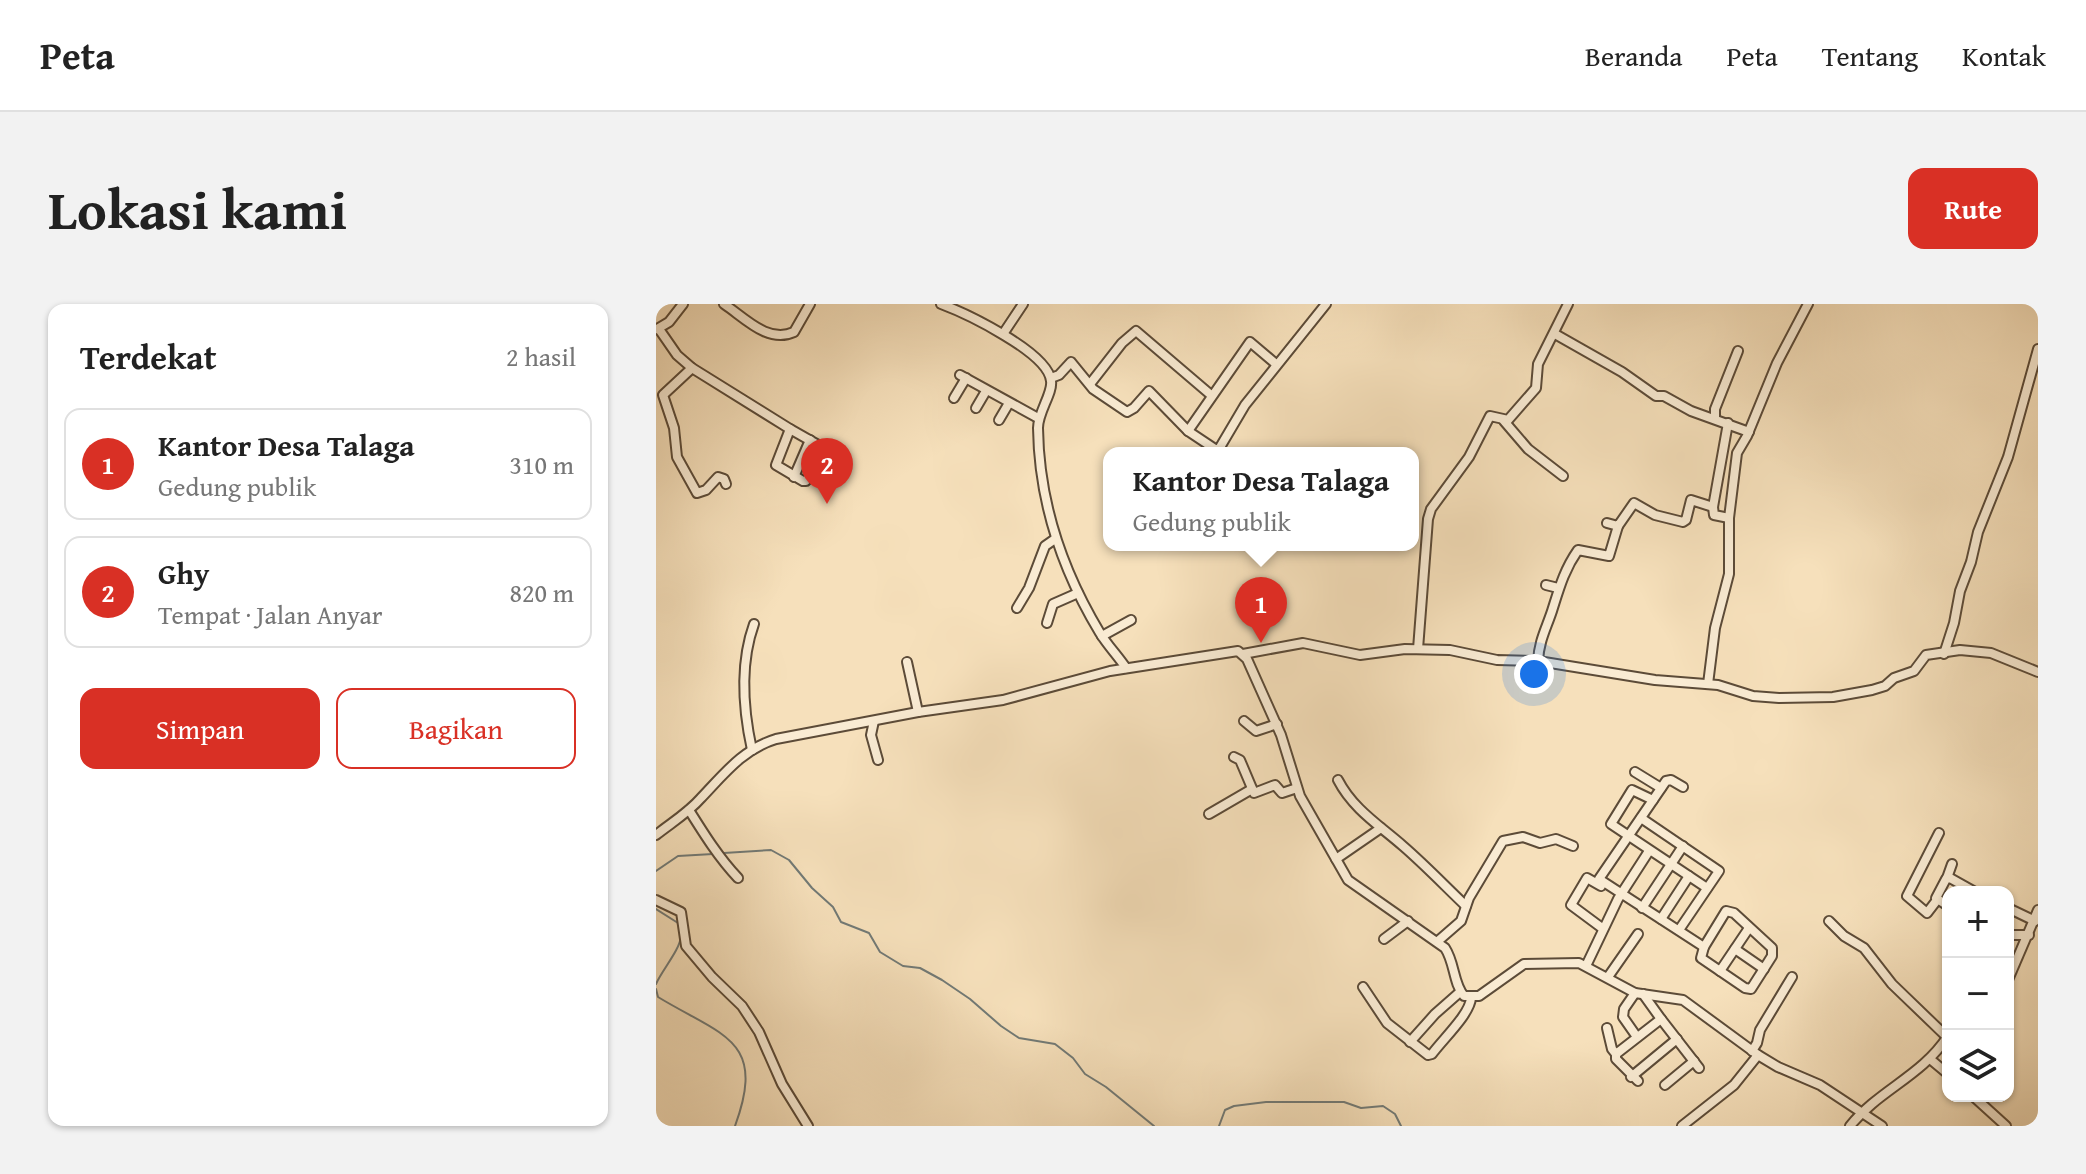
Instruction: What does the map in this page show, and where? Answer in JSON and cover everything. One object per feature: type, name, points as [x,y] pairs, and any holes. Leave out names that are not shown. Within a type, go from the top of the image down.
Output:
[{"type":"street","points":[[683,304],[671,320],[657,329],[677,355],[692,368],[834,454]]},
{"type":"street","points":[[724,304],[768,334],[778,336],[794,332],[810,304]]},
{"type":"street","points":[[1003,334],[1023,304]]},
{"type":"street","points":[[1221,447],[1240,412],[1326,304]]},
{"type":"street","points":[[1504,421],[1536,388],[1538,364],[1568,304]]},
{"type":"street","points":[[1708,684],[1715,628],[1729,574],[1729,518],[1737,453],[1749,432],[1773,371],[1808,304]]},
{"type":"street","points":[[949,305],[1003,334],[1034,358],[1051,378],[1035,416],[1027,425]]},
{"type":"street","points":[[1090,384],[1122,343],[1136,331],[1211,395]]},
{"type":"street","points":[[1555,334],[1622,372],[1656,396],[1664,396],[1691,411],[1749,432]]},
{"type":"street","points":[[1188,431],[1250,342],[1276,364]]},
{"type":"street","points":[[1944,654],[1978,532],[2005,467],[2038,349]]},
{"type":"street","points":[[1715,419],[1715,409],[1738,351]]},
{"type":"street","points":[[1051,378],[1059,375],[1070,362],[1090,384],[1127,412],[1146,393],[1151,392],[1188,431],[1210,447]]},
{"type":"street","points":[[692,368],[665,392],[663,398],[674,428],[677,457],[695,492],[706,490],[718,477],[724,479],[726,484]]},
{"type":"street","points":[[954,398],[963,376],[1035,416]]},
{"type":"street","points":[[976,408],[986,391]]},
{"type":"street","points":[[999,420],[1009,403]]},
{"type":"street","points":[[1035,416],[1044,493],[1055,539],[1078,593],[1102,636],[1126,668]]},
{"type":"street","points":[[1418,649],[1429,514],[1469,457],[1490,416],[1504,421],[1528,449],[1563,476]]},
{"type":"street","points":[[1728,423],[1713,507],[1714,515],[1729,518]]},
{"type":"street","points":[[790,429],[775,463],[778,468],[804,481],[811,474]]},
{"type":"street","points":[[794,477],[810,440]]},
{"type":"street","points":[[1538,661],[1540,639],[1558,588],[1578,550],[1609,556],[1618,526],[1634,503],[1655,515],[1683,522],[1691,500],[1713,507]]},
{"type":"street","points":[[1607,523],[1618,526]]},
{"type":"street","points":[[1017,608],[1029,588],[1045,546],[1055,539]]},
{"type":"street","points":[[1546,585],[1558,588]]},
{"type":"street","points":[[1047,623],[1053,604],[1078,593]]},
{"type":"street","points":[[1102,636],[1131,620]]},
{"type":"street","points":[[752,750],[746,722],[744,686],[746,649],[754,624]]},
{"type":"street","points":[[656,835],[689,810],[723,773],[752,750],[785,736],[1020,697],[1126,668],[1143,668],[1235,651],[1243,654],[1303,643],[1360,655],[1418,649],[1469,652],[1504,661],[1538,661],[1655,680],[1708,684],[1760,697],[1833,697],[1883,687],[1894,678],[1914,671],[1926,655],[1960,650],[1991,653],[2038,672]]},
{"type":"street","points":[[1243,654],[1277,724],[1297,788],[1350,883],[1438,941],[1450,956],[1460,992],[1471,998],[1483,994],[1524,964],[1570,962],[1586,966],[1639,994],[1696,1064],[1665,1085]]},
{"type":"street","points":[[907,662],[918,712]]},
{"type":"street","points":[[874,721],[871,735],[878,760]]},
{"type":"street","points":[[1244,721],[1256,731],[1277,724]]},
{"type":"street","points":[[1234,757],[1240,760],[1256,793],[1275,785],[1284,794],[1297,788]]},
{"type":"street","points":[[1635,772],[1661,788]]},
{"type":"street","points":[[1338,780],[1352,801],[1466,906]]},
{"type":"street","points":[[1598,881],[1661,788],[1671,780],[1683,787]]},
{"type":"street","points":[[1209,814],[1252,789]]},
{"type":"street","points":[[1653,800],[1635,790],[1628,795],[1611,823],[1707,888]]},
{"type":"street","points":[[689,810],[710,846],[722,856],[738,878]]},
{"type":"street","points":[[1641,818],[1718,869],[1679,930]]},
{"type":"street","points":[[1336,859],[1381,828]]},
{"type":"street","points":[[1939,833],[1907,896],[1927,913],[1937,900],[1941,884],[1952,864]]},
{"type":"street","points":[[1438,941],[1461,921],[1496,849],[1506,839],[1523,837],[1543,844],[1558,840],[1573,846]]},
{"type":"street","points":[[1642,908],[1683,846]]},
{"type":"street","points":[[1586,966],[1619,896],[1649,851]]},
{"type":"street","points":[[1661,919],[1689,876]]},
{"type":"street","points":[[1602,928],[1571,905],[1587,878],[1598,881],[1704,947]]},
{"type":"street","points":[[1947,878],[1963,886]]},
{"type":"street","points":[[656,900],[678,909],[683,915],[686,946],[742,1006],[759,1032],[782,1084],[808,1126]]},
{"type":"street","points":[[1937,900],[1942,903]]},
{"type":"street","points":[[2014,967],[2038,910]]},
{"type":"street","points":[[1726,911],[1734,913],[1772,948],[1772,956],[1748,989],[1703,961],[1701,955],[1704,947],[1726,911]]},
{"type":"street","points":[[2014,911],[2035,921]]},
{"type":"street","points":[[1384,939],[1408,921]]},
{"type":"street","points":[[1829,921],[1844,936],[1864,948],[1892,984],[1942,1030]]},
{"type":"street","points":[[1720,971],[1749,928]]},
{"type":"street","points":[[1608,977],[1638,934]]},
{"type":"street","points":[[2014,935],[2029,935]]},
{"type":"street","points":[[1735,949],[1764,969]]},
{"type":"street","points":[[1682,1126],[1722,1096],[1746,1072],[1755,1053],[1759,1032],[1792,977]]},
{"type":"street","points":[[1363,987],[1387,1023],[1423,1053],[1432,1054],[1448,1031],[1467,1012],[1471,998]]},
{"type":"street","points":[[1410,1042],[1460,992]]},
{"type":"street","points":[[1637,1037],[1623,1017],[1624,1009],[1639,994],[1675,997],[1755,1053],[1820,1085],[1882,1126]]},
{"type":"street","points":[[1616,1054],[1661,1019]]},
{"type":"street","points":[[1607,1028],[1616,1059],[1634,1079],[1677,1039]]},
{"type":"street","points":[[1850,1126],[1862,1112],[1910,1078],[1942,1044]]},
{"type":"street","points":[[1930,1059],[1942,1069]]},
{"type":"street","points":[[1980,1102],[2006,1126]]},
{"type":"waterway","points":[[724,853],[771,850],[789,860],[833,907],[841,922],[869,933],[880,952],[903,966],[920,968],[942,980],[1019,1038],[1055,1044],[1073,1058],[1085,1074],[1154,1126]]},
{"type":"waterway","points":[[656,871],[678,856],[713,854]]},
{"type":"waterway","points":[[656,909],[678,923]]},
{"type":"waterway","points":[[656,984],[678,947],[681,936]]},
{"type":"waterway","points":[[656,989],[658,997],[719,1032],[742,1057],[744,1097],[735,1126]]},
{"type":"waterway","points":[[1219,1126],[1225,1110],[1266,1102],[1344,1102],[1361,1108],[1383,1106],[1395,1114],[1401,1126]]},
{"type":"place","name":"Ghy","points":[[827,504]]},
{"type":"place","name":"Kantor Desa Talaga","points":[[1261,643]]}]
